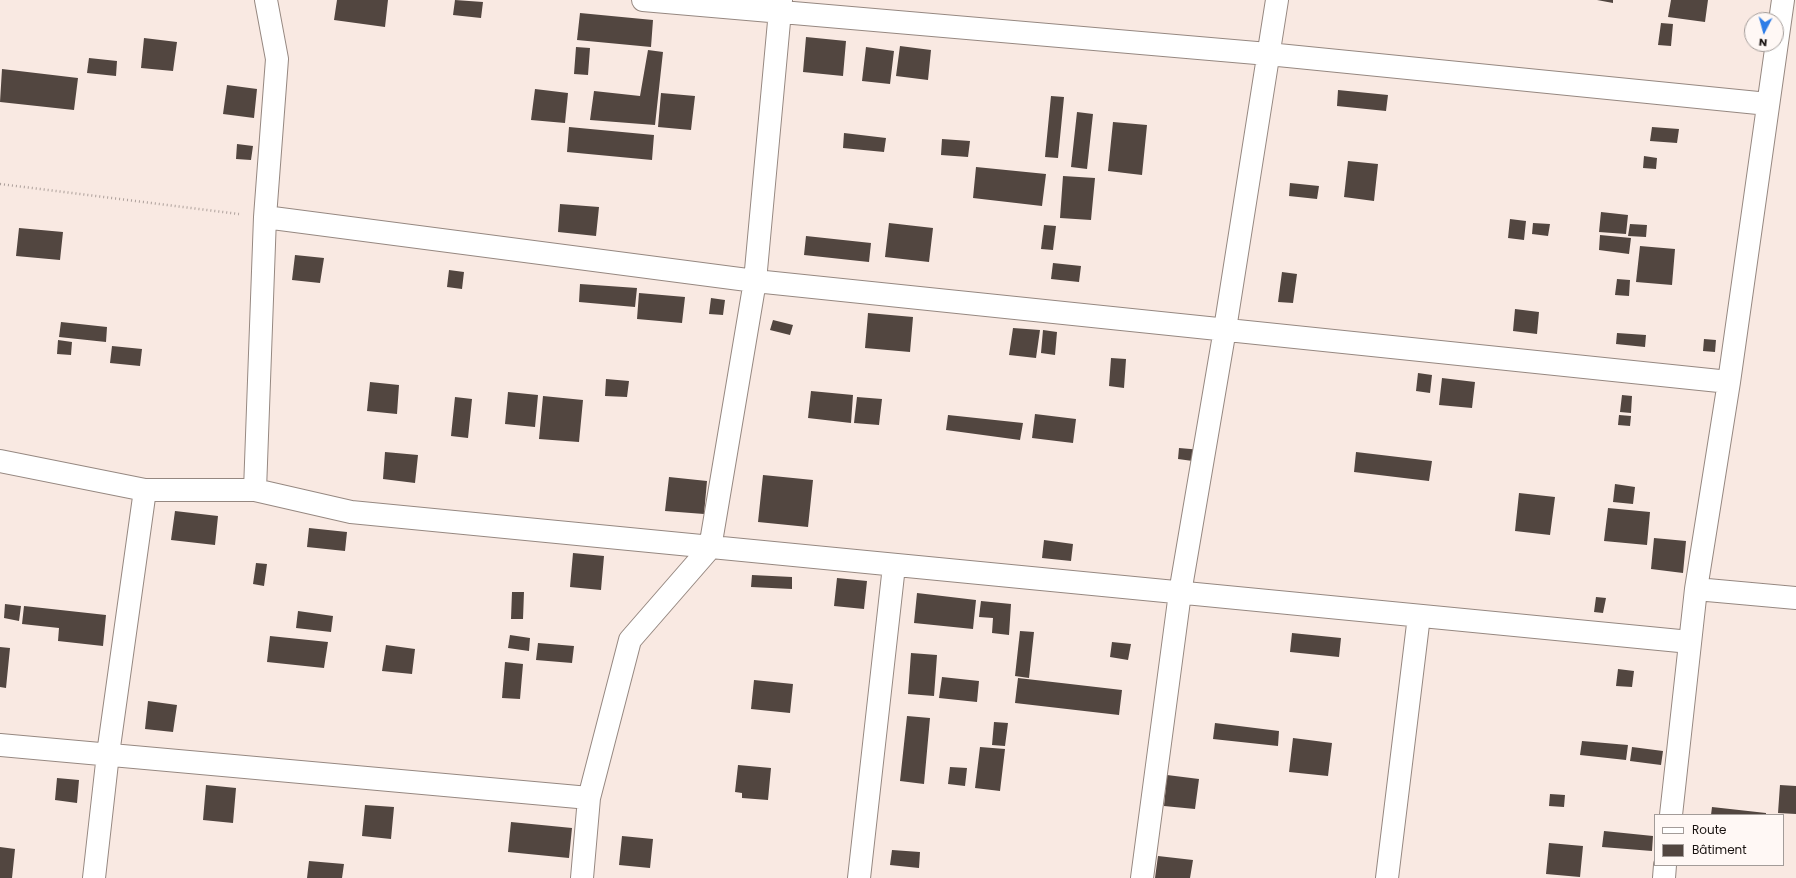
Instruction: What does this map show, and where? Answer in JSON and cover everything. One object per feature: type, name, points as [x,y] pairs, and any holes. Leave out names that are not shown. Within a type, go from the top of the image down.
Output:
[{"type":"street","points":[[255,490],[265,217],[277,58],[266,0]]},
{"type":"street","points":[[643,0],[780,6],[1768,104]]},
{"type":"street","points":[[1142,878],[1180,593],[1225,329],[1277,0]]},
{"type":"street","points":[[1671,814],[1696,589],[1729,382],[1783,0]]},
{"type":"street","points":[[582,878],[589,798],[630,640],[710,548],[754,281],[780,6]]},
{"type":"street","points":[[265,217],[754,281],[1729,382]]},
{"type":"street","points":[[0,461],[145,490],[255,490],[351,512],[894,566],[1690,642]]},
{"type":"street","points":[[94,878],[108,754],[145,490]]},
{"type":"street","points":[[860,878],[894,566]]},
{"type":"street","points":[[1696,589],[1796,598]]},
{"type":"street","points":[[1387,878],[1419,616]]},
{"type":"street","points":[[0,745],[589,798]]},
{"type":"street","points":[[1664,878],[1665,866]]},
{"type":"path","points":[[0,184],[265,217]]},
{"type":"building","points":[[337,0],[388,0],[385,27],[334,20]]},
{"type":"building","points":[[455,0],[483,2],[481,18],[453,15]]},
{"type":"building","points":[[1597,0],[1613,0],[1613,3]]},
{"type":"building","points":[[1671,0],[1708,0],[1705,22],[1668,17]]},
{"type":"building","points":[[580,13],[653,20],[651,47],[577,40]]},
{"type":"building","points":[[1661,23],[1673,24],[1671,46],[1658,45]]},
{"type":"building","points":[[806,37],[846,41],[843,76],[803,72]]},
{"type":"building","points":[[144,38],[177,42],[173,71],[141,68]]},
{"type":"building","points":[[900,46],[931,50],[928,80],[896,76]]},
{"type":"building","points":[[576,47],[590,48],[588,75],[574,74]]},
{"type":"building","points":[[866,47],[894,51],[890,84],[862,81]]},
{"type":"building","points":[[648,50],[663,52],[655,125],[590,120],[594,91],[640,96]]},
{"type":"building","points":[[89,58],[117,61],[116,76],[87,73]]},
{"type":"building","points":[[2,69],[78,78],[74,110],[0,102]]},
{"type":"building","points":[[227,85],[257,89],[254,118],[223,114]]},
{"type":"building","points":[[535,89],[568,93],[565,123],[531,120]]},
{"type":"building","points":[[1338,90],[1388,95],[1386,111],[1337,106]]},
{"type":"building","points":[[661,93],[695,96],[691,130],[658,127]]},
{"type":"building","points":[[1051,96],[1064,97],[1058,158],[1045,157]]},
{"type":"building","points":[[1077,112],[1093,114],[1087,169],[1071,167]]},
{"type":"building","points":[[1113,122],[1147,125],[1142,175],[1108,171]]},
{"type":"building","points":[[569,127],[654,135],[652,160],[567,152]]},
{"type":"building","points":[[1652,127],[1679,129],[1677,143],[1650,141]]},
{"type":"building","points":[[844,133],[886,138],[884,152],[843,148]]},
{"type":"building","points":[[942,139],[970,141],[968,157],[941,155]]},
{"type":"building","points":[[237,144],[253,146],[251,160],[236,159]]},
{"type":"building","points":[[1644,156],[1657,158],[1656,169],[1643,168]]},
{"type":"building","points":[[1348,161],[1378,164],[1374,201],[1344,197]]},
{"type":"building","points":[[976,167],[1046,174],[1042,206],[973,198]]},
{"type":"building","points":[[1063,176],[1095,178],[1091,220],[1060,218]]},
{"type":"building","points":[[1290,183],[1319,186],[1317,199],[1289,196]]},
{"type":"building","points":[[560,204],[599,207],[596,236],[558,232]]},
{"type":"building","points":[[1601,212],[1628,215],[1626,234],[1599,232]]},
{"type":"building","points":[[1510,219],[1526,221],[1524,240],[1508,238]]},
{"type":"building","points":[[889,223],[933,228],[929,262],[885,257]]},
{"type":"building","points":[[1533,223],[1550,224],[1548,236],[1532,234]]},
{"type":"building","points":[[1630,224],[1647,225],[1646,237],[1628,236]]},
{"type":"building","points":[[1044,225],[1056,226],[1053,250],[1041,249]]},
{"type":"building","points":[[19,228],[63,232],[60,260],[16,256]]},
{"type":"building","points":[[1600,235],[1631,238],[1629,254],[1599,250]]},
{"type":"building","points":[[806,236],[871,243],[869,262],[804,255]]},
{"type":"building","points":[[1640,246],[1675,249],[1672,285],[1636,282]]},
{"type":"building","points":[[295,255],[324,258],[320,283],[292,280]]},
{"type":"building","points":[[1053,263],[1081,266],[1079,282],[1051,279]]},
{"type":"building","points":[[449,270],[464,272],[462,289],[447,287]]},
{"type":"building","points":[[1282,272],[1297,274],[1293,303],[1278,302]]},
{"type":"building","points":[[1617,279],[1630,280],[1629,296],[1615,295]]},
{"type":"building","points":[[580,284],[637,288],[635,307],[579,302]]},
{"type":"building","points":[[639,293],[685,297],[682,323],[637,319]]},
{"type":"building","points":[[711,298],[725,300],[723,315],[709,314]]},
{"type":"building","points":[[1515,309],[1539,312],[1537,334],[1513,331]]},
{"type":"building","points":[[868,313],[913,317],[910,352],[865,348]]},
{"type":"building","points":[[773,320],[793,325],[790,335],[770,330]]},
{"type":"building","points":[[61,322],[107,327],[106,342],[59,337]]},
{"type":"building","points":[[1013,328],[1040,330],[1036,358],[1009,355]]},
{"type":"building","points":[[1043,330],[1057,332],[1055,355],[1041,353]]},
{"type":"building","points":[[1617,333],[1646,335],[1645,347],[1616,344]]},
{"type":"building","points":[[1704,339],[1716,340],[1715,352],[1703,351]]},
{"type":"building","points":[[58,340],[72,342],[71,355],[57,354]]},
{"type":"building","points":[[112,346],[142,349],[140,366],[110,363]]},
{"type":"building","points":[[1111,358],[1126,359],[1124,388],[1109,386]]},
{"type":"building","points":[[1418,373],[1432,375],[1430,393],[1416,391]]},
{"type":"building","points":[[1442,378],[1475,382],[1472,408],[1439,405]]},
{"type":"building","points":[[606,379],[629,381],[627,397],[605,396]]},
{"type":"building","points":[[370,382],[399,385],[397,414],[367,411]]},
{"type":"building","points":[[811,391],[853,395],[851,423],[808,418]]},
{"type":"building","points":[[508,392],[538,395],[535,427],[505,424]]},
{"type":"building","points":[[1622,395],[1632,396],[1631,413],[1620,412]]},
{"type":"building","points":[[543,396],[583,400],[579,442],[539,439]]},
{"type":"building","points":[[455,397],[472,399],[468,438],[451,436]]},
{"type":"building","points":[[857,397],[882,399],[879,425],[854,423]]},
{"type":"building","points":[[1035,414],[1076,419],[1073,443],[1032,438]]},
{"type":"building","points":[[948,415],[1023,423],[1020,440],[946,430]]},
{"type":"building","points":[[1619,415],[1631,416],[1630,426],[1618,425]]},
{"type":"building","points":[[1179,448],[1202,450],[1200,462],[1178,459]]},
{"type":"building","points":[[385,452],[418,455],[415,483],[383,479]]},
{"type":"building","points":[[1356,452],[1432,461],[1429,481],[1354,472]]},
{"type":"building","points":[[763,475],[813,480],[808,527],[758,522]]},
{"type":"building","points":[[669,477],[707,481],[704,514],[665,511]]},
{"type":"building","points":[[1615,484],[1635,487],[1633,504],[1613,502]]},
{"type":"building","points":[[1519,493],[1555,497],[1550,535],[1515,531]]},
{"type":"building","points":[[1608,508],[1650,512],[1647,545],[1604,541]]},
{"type":"building","points":[[175,511],[218,516],[215,545],[171,540]]},
{"type":"building","points":[[309,528],[347,532],[345,551],[307,547]]},
{"type":"building","points":[[1654,538],[1686,541],[1683,573],[1651,569]]},
{"type":"building","points":[[1044,540],[1073,544],[1071,561],[1042,558]]},
{"type":"building","points":[[573,553],[604,556],[601,590],[570,587]]},
{"type":"building","points":[[256,563],[267,564],[264,586],[253,584]]},
{"type":"building","points":[[752,575],[792,577],[792,589],[751,587]]},
{"type":"building","points":[[837,578],[867,581],[864,609],[834,606]]},
{"type":"building","points":[[512,592],[524,592],[523,619],[511,619]]},
{"type":"building","points":[[917,593],[976,600],[973,629],[914,623]]},
{"type":"building","points":[[1596,597],[1606,598],[1603,613],[1594,612]]},
{"type":"building","points":[[981,601],[1011,604],[1009,635],[992,633],[993,618],[979,617]]},
{"type":"building","points":[[5,604],[21,606],[19,621],[4,618]]},
{"type":"building","points":[[24,606],[106,615],[103,646],[58,641],[59,628],[22,624]]},
{"type":"building","points":[[298,611],[333,616],[331,632],[296,628]]},
{"type":"building","points":[[1020,631],[1034,632],[1029,678],[1015,676]]},
{"type":"building","points":[[1292,633],[1341,638],[1339,657],[1290,652]]},
{"type":"building","points":[[510,635],[530,638],[529,651],[508,648]]},
{"type":"building","points":[[270,636],[328,642],[324,668],[267,662]]},
{"type":"building","points":[[1112,642],[1131,644],[1128,660],[1110,657]]},
{"type":"building","points":[[538,643],[574,646],[572,663],[536,660]]},
{"type":"building","points":[[386,645],[415,649],[412,674],[382,671]]},
{"type":"building","points":[[0,647],[10,648],[6,688],[0,687]]},
{"type":"building","points":[[911,653],[937,655],[934,696],[908,694]]},
{"type":"building","points":[[505,662],[523,664],[520,699],[502,698]]},
{"type":"building","points":[[1618,669],[1634,671],[1632,687],[1616,686]]},
{"type":"building","points":[[942,677],[979,681],[977,702],[939,698]]},
{"type":"building","points":[[1018,678],[1122,690],[1119,715],[1015,703]]},
{"type":"building","points":[[754,680],[793,684],[790,713],[751,709]]},
{"type":"building","points":[[148,701],[177,705],[173,732],[145,729]]},
{"type":"building","points":[[907,716],[930,718],[924,784],[900,781]]},
{"type":"building","points":[[994,722],[1008,723],[1005,746],[992,745]]},
{"type":"building","points":[[1215,723],[1279,731],[1278,746],[1213,739]]},
{"type":"building","points":[[1293,738],[1332,743],[1328,776],[1289,772]]},
{"type":"building","points":[[1582,741],[1628,745],[1626,760],[1580,755]]},
{"type":"building","points":[[980,747],[1005,749],[1000,791],[975,788]]},
{"type":"building","points":[[1632,747],[1663,751],[1661,765],[1630,761]]},
{"type":"building","points":[[738,765],[771,768],[768,800],[742,798],[742,793],[735,792]]},
{"type":"building","points":[[950,767],[967,768],[965,786],[948,784]]},
{"type":"building","points":[[1167,775],[1199,779],[1195,809],[1164,806]]},
{"type":"building","points":[[57,778],[79,780],[77,803],[55,800]]},
{"type":"building","points":[[206,785],[236,788],[233,823],[203,820]]},
{"type":"building","points":[[1780,785],[1796,786],[1796,814],[1778,813]]},
{"type":"building","points":[[1550,794],[1565,795],[1564,807],[1549,806]]},
{"type":"building","points":[[365,805],[394,807],[391,839],[362,836]]},
{"type":"building","points":[[1712,807],[1766,813],[1766,814],[1711,814]]},
{"type":"building","points":[[511,822],[572,828],[569,858],[508,852]]},
{"type":"building","points":[[1604,831],[1653,836],[1652,851],[1602,847]]},
{"type":"building","points":[[622,836],[653,839],[650,868],[619,865]]},
{"type":"building","points":[[1549,843],[1583,846],[1580,877],[1546,874]]},
{"type":"building","points":[[0,847],[15,849],[12,878],[0,878]]},
{"type":"building","points":[[892,850],[920,852],[919,868],[890,865]]},
{"type":"building","points":[[1158,856],[1193,860],[1190,878],[1155,878]]},
{"type":"building","points":[[309,861],[344,864],[342,878],[307,878]]}]
